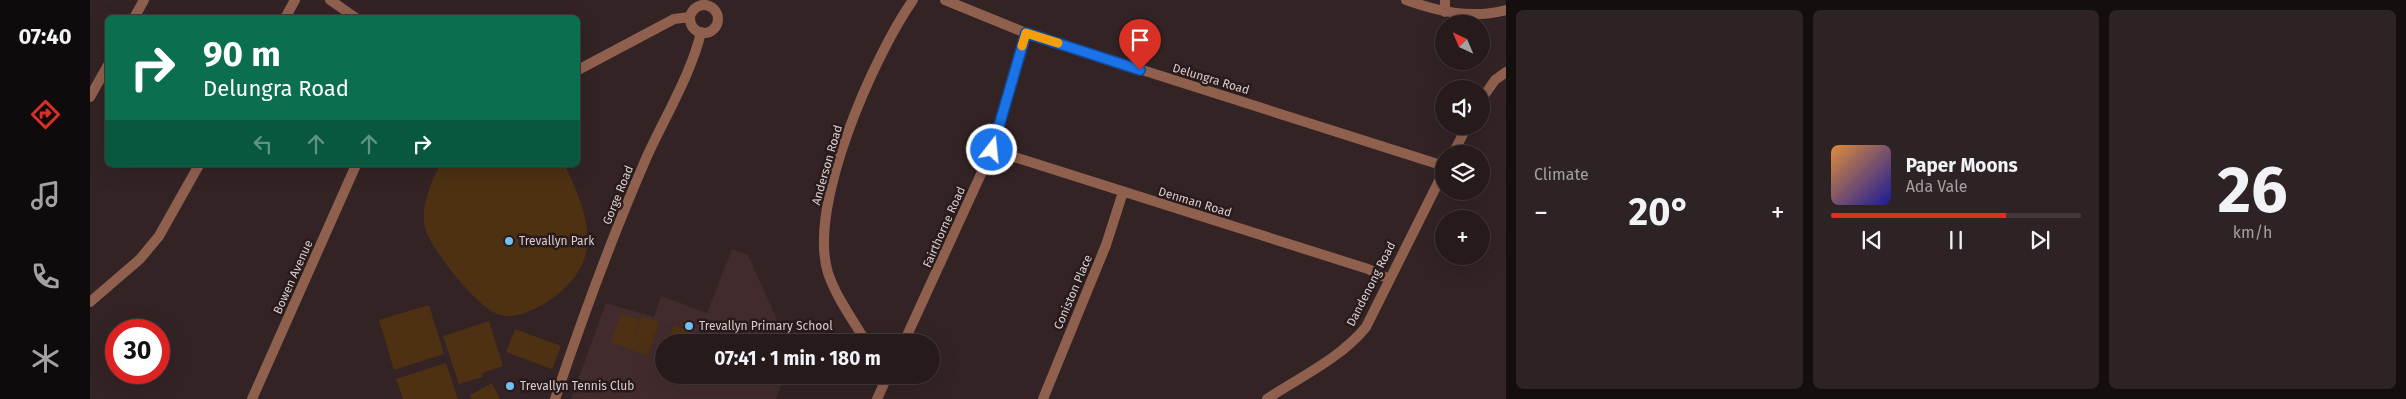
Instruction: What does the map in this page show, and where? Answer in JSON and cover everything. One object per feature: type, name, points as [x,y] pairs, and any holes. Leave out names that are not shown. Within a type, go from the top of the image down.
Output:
[{"type":"street","points":[[136,15],[144,0]]},
{"type":"street","points":[[287,15],[295,0]]},
{"type":"street","points":[[330,0],[352,15]]},
{"type":"street","name":"Anderson Road","points":[[862,334],[828,272],[825,250],[825,221],[839,162],[868,83],[886,43],[913,0]]},
{"type":"street","name":"Delungra Road","points":[[945,0],[1026,33],[1435,163]]},
{"type":"street","points":[[1406,0],[1445,12],[1478,15],[1506,10]]},
{"type":"street","points":[[1445,0],[1445,12]]},
{"type":"street","points":[[714,4],[718,15],[717,24],[710,31],[701,32],[694,29],[690,17],[693,10],[700,5],[714,4]]},
{"type":"street","points":[[580,69],[674,19],[690,17]]},
{"type":"street","name":"Gorge Road","points":[[555,399],[583,316],[622,217],[693,59],[701,32]]},
{"type":"street","name":"Fairthorne Road","points":[[908,334],[992,150],[1026,33]]},
{"type":"street","points":[[90,97],[105,70]]},
{"type":"street","points":[[1490,85],[1505,75]]},
{"type":"street","name":"Denman Road","points":[[992,150],[1368,269],[1389,279]]},
{"type":"street","points":[[90,302],[140,259],[159,236],[198,167]]},
{"type":"street","name":"Bowen Avenue","points":[[252,399],[355,167]]},
{"type":"street","name":"Dandenong Road","points":[[1266,399],[1356,338],[1366,327],[1435,189]]},
{"type":"street","name":"Coniston Place","points":[[1042,399],[1106,245],[1123,192]]},
{"type":"street","points":[[877,399],[884,384]]},
{"type":"shaded area","name":"Trevallyn Park","points":[[439,167],[566,167],[581,204],[588,239],[585,256],[578,272],[566,287],[547,302],[530,311],[506,316],[491,311],[455,275],[443,260],[427,233],[424,223],[424,208],[433,179]]},
{"type":"shaded area","name":"Trevallyn Primary School","points":[[732,249],[748,255],[784,334],[655,334],[655,384],[782,384],[776,399],[571,399],[606,303],[654,317],[661,296],[707,313]]},
{"type":"shaded area","points":[[429,305],[444,354],[394,370],[379,320]]},
{"type":"shaded area","points":[[621,314],[639,320],[631,345],[642,316],[659,322],[648,356],[611,342]]},
{"type":"shaded area","points":[[489,321],[503,366],[482,373],[483,377],[459,384],[443,336]]},
{"type":"shaded area","points":[[674,325],[691,332],[690,334],[670,334]]},
{"type":"shaded area","points":[[515,329],[561,346],[552,369],[506,352]]},
{"type":"shaded area","points":[[446,363],[458,399],[403,399],[396,379]]},
{"type":"shaded area","points":[[492,383],[500,399],[472,399],[470,395]]},
{"type":"slow traffic","points":[[1022,46],[1026,33],[1058,43]]},
{"type":"place","name":"Trevallyn Park","points":[[509,241]]},
{"type":"place","name":"Trevallyn Primary School","points":[[689,326]]},
{"type":"place","name":"Trevallyn Tennis Club","points":[[510,386]]},
{"type":"route","points":[[992,150],[1026,33],[1140,70]]}]
